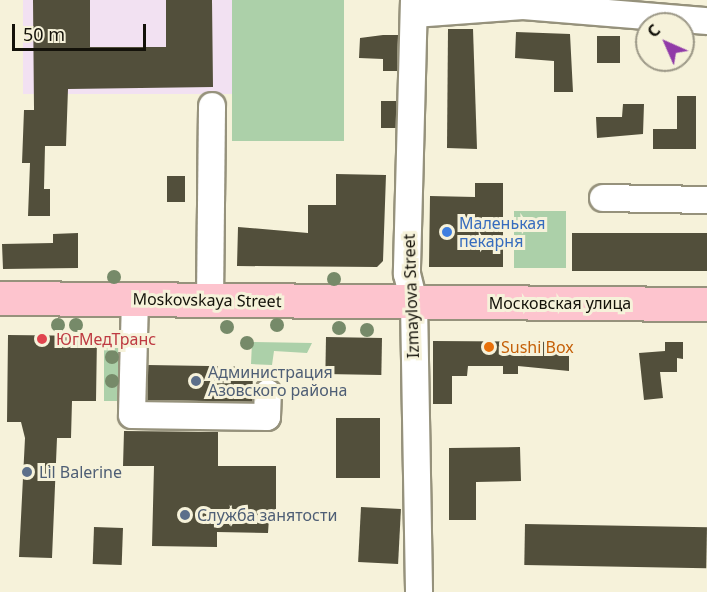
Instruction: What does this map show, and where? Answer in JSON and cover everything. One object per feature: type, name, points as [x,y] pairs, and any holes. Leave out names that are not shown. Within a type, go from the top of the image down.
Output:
[{"type":"main road","name":"Moskovskaya Street","points":[[0,298],[414,303]]},
{"type":"main road","name":"Московская улица","points":[[414,303],[707,304]]},
{"type":"street","points":[[414,7],[523,6],[707,21]]},
{"type":"street","name":"Izmaylova Street","points":[[414,7],[407,274],[414,303],[419,592]]},
{"type":"street","points":[[210,300],[212,106]]},
{"type":"street","points":[[603,198],[707,200]]},
{"type":"street","points":[[135,299],[132,416],[267,417],[268,393]]},
{"type":"shaded area","points":[[23,0],[232,0],[232,94],[23,94]]},
{"type":"green space","points":[[232,0],[344,0],[344,141],[232,141]]},
{"type":"green space","points":[[514,211],[566,211],[566,268],[514,268]]},
{"type":"green space","points":[[104,337],[124,337],[124,401],[104,401]]},
{"type":"green space","points":[[252,342],[312,343],[307,353],[274,351],[272,365],[251,364]]},
{"type":"building","points":[[33,0],[90,0],[90,47],[166,47],[166,0],[212,0],[213,87],[68,89],[66,146],[45,146],[44,189],[50,189],[50,216],[28,216],[30,163],[22,163],[24,110],[34,110]]},
{"type":"building","points":[[448,29],[473,29],[477,149],[447,148]]},
{"type":"building","points":[[516,32],[570,34],[573,92],[554,92],[554,61],[515,58]]},
{"type":"building","points":[[398,35],[397,71],[383,71],[383,59],[359,58],[360,38]]},
{"type":"building","points":[[597,36],[620,36],[620,63],[597,63]]},
{"type":"building","points":[[677,96],[696,96],[696,149],[653,149],[653,129],[677,129]]},
{"type":"building","points":[[381,101],[396,101],[396,128],[381,128]]},
{"type":"building","points":[[623,104],[644,104],[643,134],[597,138],[596,117],[622,117]]},
{"type":"building","points":[[336,174],[386,175],[383,261],[377,267],[237,266],[238,227],[308,233],[308,205],[336,205]]},
{"type":"building","points":[[167,176],[185,176],[185,202],[167,202]]},
{"type":"building","points":[[475,183],[503,183],[503,267],[429,267],[430,196],[475,197]]},
{"type":"building","points":[[78,233],[78,268],[3,269],[2,244],[53,243],[53,234]]},
{"type":"building","points":[[572,233],[707,233],[707,271],[572,271]]},
{"type":"building","points":[[8,335],[97,336],[96,401],[72,401],[71,438],[57,438],[52,558],[19,557],[25,438],[21,422],[7,422]]},
{"type":"building","points":[[326,337],[382,338],[381,375],[325,374]]},
{"type":"building","points":[[433,341],[569,342],[569,371],[518,366],[518,374],[503,374],[503,366],[468,366],[467,376],[452,376],[452,404],[433,404]]},
{"type":"building","points":[[665,342],[683,342],[683,359],[677,358],[677,372],[660,372],[663,398],[644,400],[639,353],[665,351]]},
{"type":"building","name":"Администрация Азовского района","points":[[148,365],[253,367],[252,402],[147,400]]},
{"type":"building","points":[[336,418],[380,418],[380,478],[336,478]]},
{"type":"building","points":[[124,431],[218,432],[218,466],[276,466],[276,518],[269,518],[268,533],[217,532],[217,547],[152,546],[154,466],[123,466]]},
{"type":"building","points":[[520,447],[521,481],[476,482],[476,520],[449,520],[449,448]]},
{"type":"building","points":[[361,507],[401,509],[398,564],[358,562]]},
{"type":"building","points":[[525,524],[707,527],[706,568],[524,565]]},
{"type":"building","points":[[94,527],[123,528],[122,565],[93,564]]},
{"type":"place","name":"Маленькая пекарня","points":[[447,232]]},
{"type":"place","name":"ЮгМедТранс","points":[[42,339]]},
{"type":"place","name":"Sushi Box","points":[[489,347]]},
{"type":"place","name":"Администрация Азовского района","points":[[196,381]]},
{"type":"place","name":"Lil Balerine","points":[[27,472]]},
{"type":"place","name":"Служба занятости","points":[[185,515]]}]
